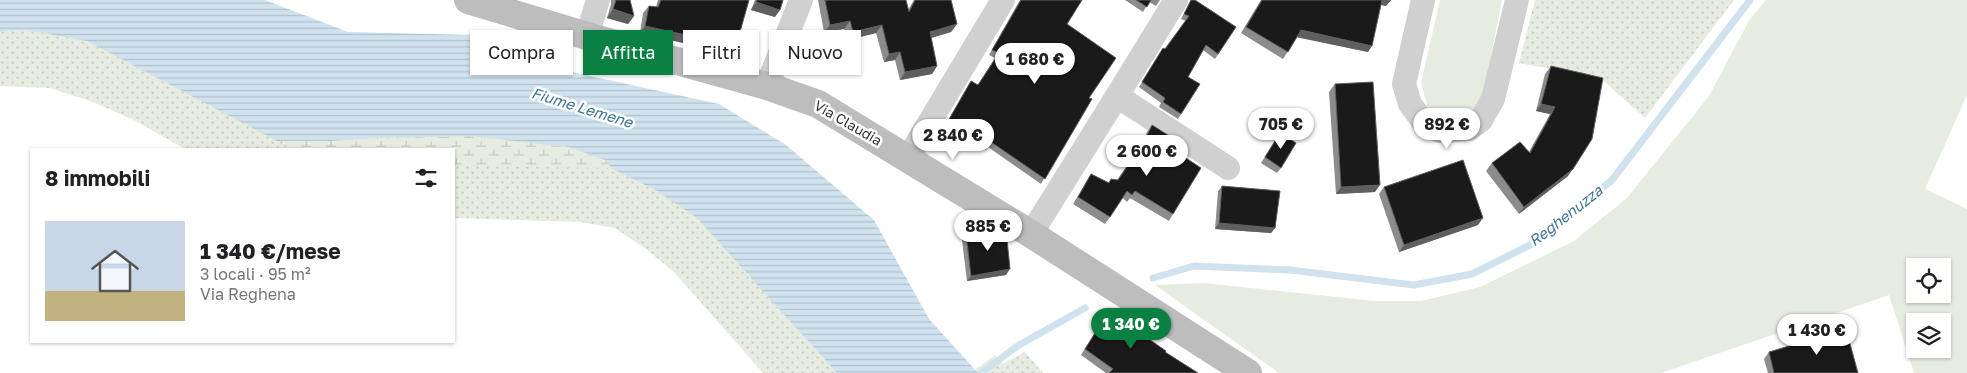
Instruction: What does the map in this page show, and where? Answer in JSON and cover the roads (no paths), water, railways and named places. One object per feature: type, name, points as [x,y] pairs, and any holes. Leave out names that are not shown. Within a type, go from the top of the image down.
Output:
[{"type":"street","name":"Via Claudia","points":[[468,0],[583,35]]},
{"type":"street","points":[[589,30],[598,0]]},
{"type":"street","points":[[767,86],[801,0]]},
{"type":"street","points":[[908,158],[1003,0]]},
{"type":"street","points":[[1031,234],[1176,0]]},
{"type":"street","points":[[1424,0],[1404,84],[1410,104],[1424,123],[1440,131],[1468,129],[1482,120],[1494,100],[1517,0]]},
{"type":"street","name":"Via Claudia","points":[[673,60],[767,86],[818,104],[1031,234],[1248,373]]},
{"type":"street","points":[[1116,96],[1228,168]]},
{"type":"water","name":"Fiume Lemene","points":[[0,0],[265,0],[348,32],[470,35],[470,75],[573,75],[573,72],[719,104],[786,145],[874,220],[929,319],[978,373],[837,373],[697,218],[657,191],[611,168],[608,161],[569,147],[471,136],[277,141],[87,41],[26,30],[0,31]]},
{"type":"waterway","name":"Reghenuzza","points":[[1153,278],[1194,266],[1290,270],[1414,285],[1472,274],[1538,241],[1612,180],[1750,0]]},
{"type":"waterway","name":"Reghenuzza","points":[[981,373],[1019,345],[1085,308]]}]
